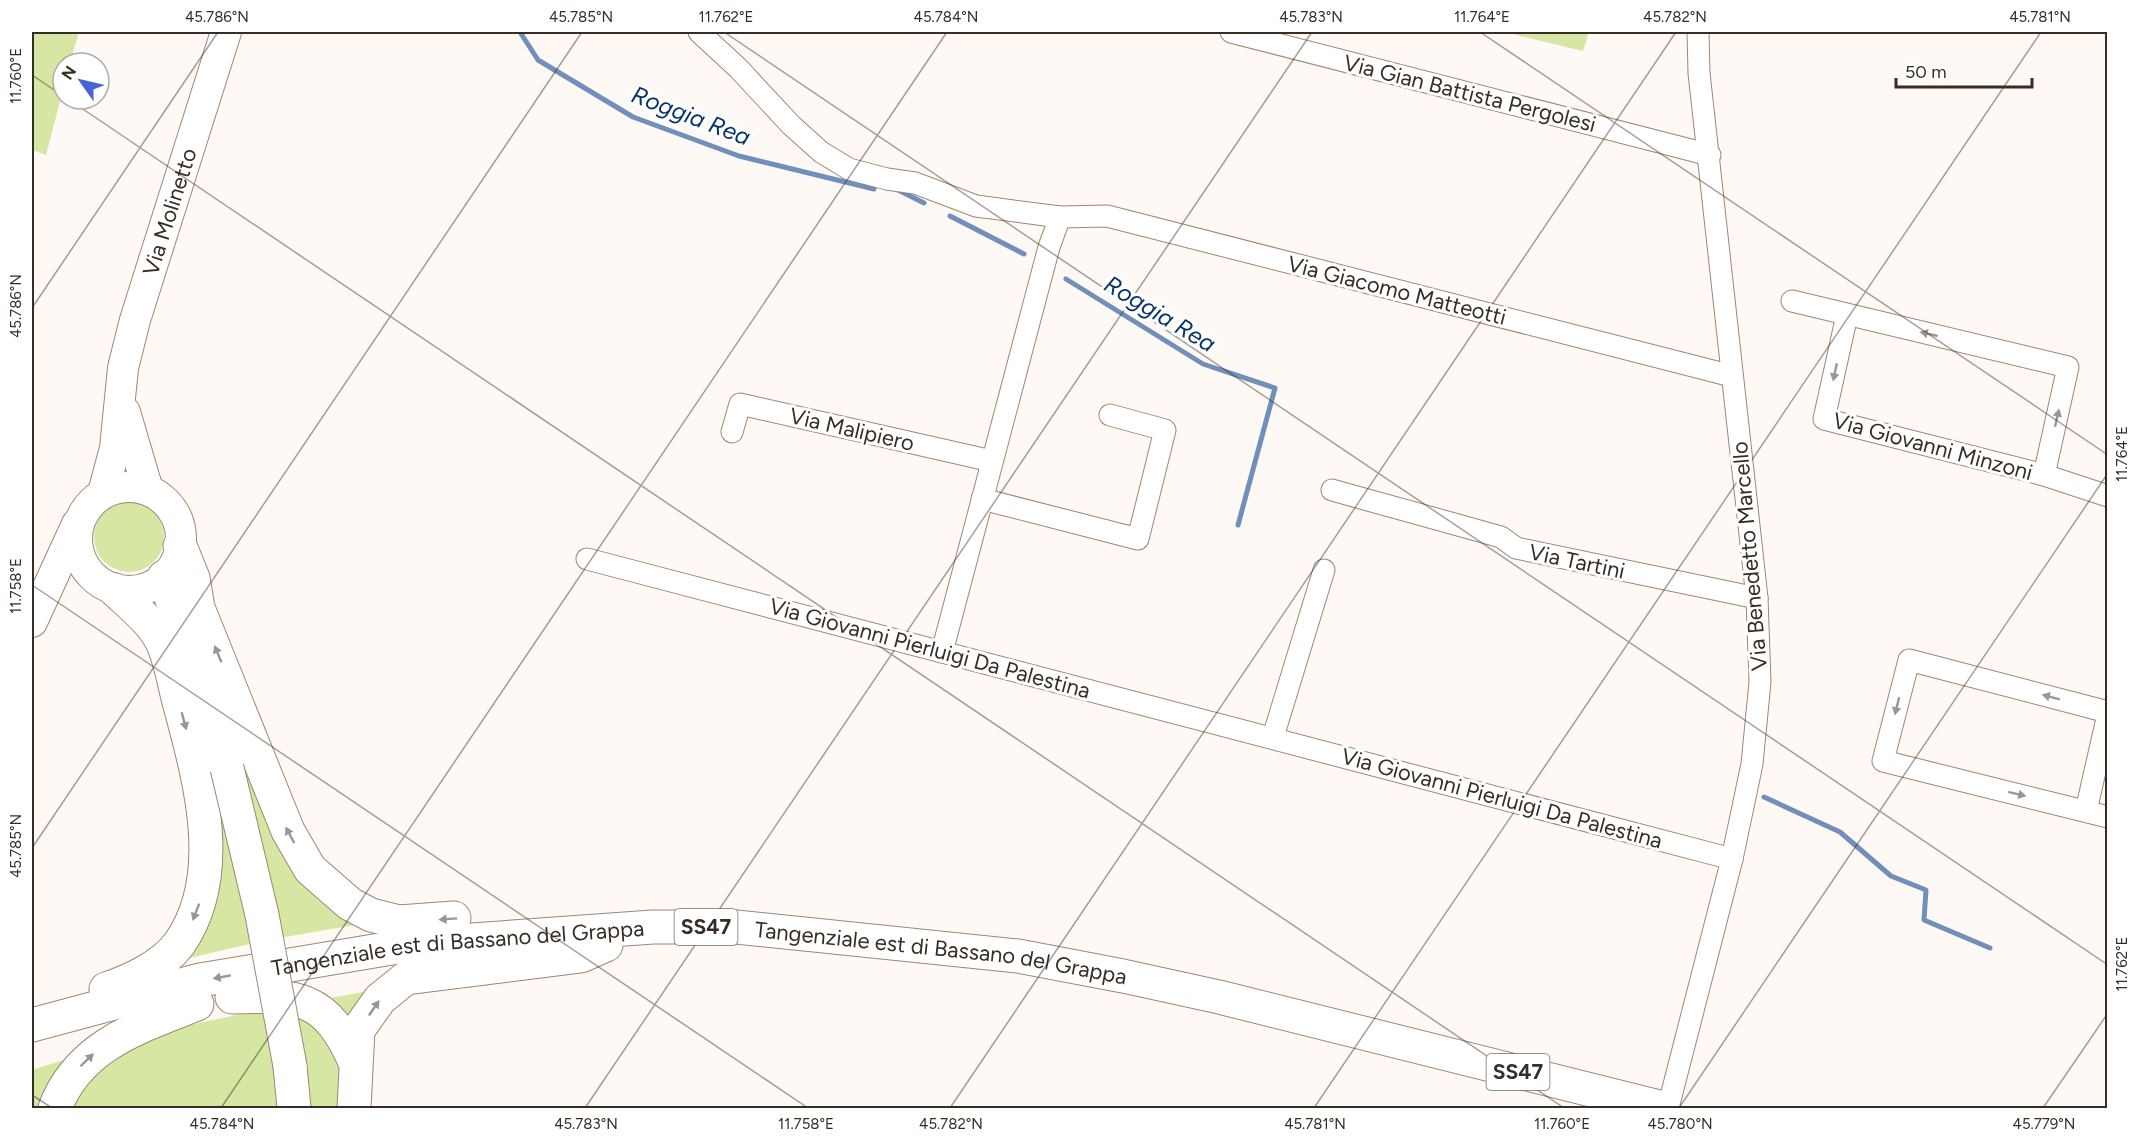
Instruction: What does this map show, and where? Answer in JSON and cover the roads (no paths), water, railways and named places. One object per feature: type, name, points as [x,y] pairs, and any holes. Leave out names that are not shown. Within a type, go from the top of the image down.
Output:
[{"type":"highway","points":[[180,546],[193,578],[198,608],[288,831],[310,870],[350,904],[371,915],[399,922],[568,910],[671,913],[736,927]]},
{"type":"highway","points":[[164,577],[195,664],[226,768],[262,915],[290,1066],[294,1108]]},
{"type":"highway","points":[[32,1009],[108,988],[159,963],[177,946],[192,923],[202,896],[206,863],[203,812],[190,746],[163,644],[151,625],[103,583]]},
{"type":"highway","name":"Tangenziale est di Bassano del Grappa","points":[[32,1025],[200,980],[416,944],[607,929],[736,927],[1018,956],[1123,976],[1219,997],[1662,1108]]},
{"type":"highway","name":"Tangenziale est di Bassano del Grappa","points":[[32,1045],[47,1039],[197,1004],[367,970],[606,945],[653,944],[756,949],[1020,977],[1142,999],[1585,1108]]},
{"type":"highway","points":[[354,1108],[358,1030],[380,999],[406,978],[580,956],[606,945]]},
{"type":"highway","points":[[232,997],[271,996],[305,1000],[327,1015],[345,1039],[355,1062]]},
{"type":"highway","points":[[55,1108],[68,1080],[88,1058],[116,1037],[197,1004]]},
{"type":"main road","name":"Via Molinetto","points":[[37,610],[86,508],[103,493],[115,448],[123,368],[135,320],[226,32]]},
{"type":"main road","name":"Via Molinetto","points":[[120,395],[148,490]]},
{"type":"main road","points":[[103,493],[133,486],[148,490],[163,499],[174,513],[180,529],[180,546],[177,558],[164,577]]},
{"type":"main road","points":[[81,518],[76,533],[77,548],[82,563],[103,583]]},
{"type":"main road","name":"Via Molinetto","points":[[37,610],[103,583],[133,591],[150,586],[164,577]]},
{"type":"street","name":"Via Giacomo Matteotti","points":[[699,32],[738,68],[791,125],[821,152],[849,169],[887,179],[915,183],[976,206],[1060,217],[1107,216],[1732,376]]},
{"type":"street","name":"Via Gian Battista Pergolesi","points":[[1231,32],[1710,154]]},
{"type":"street","name":"Via Benedetto Marcello","points":[[1662,1108],[1732,859],[1752,764],[1760,682],[1757,598],[1710,154],[1699,73],[1698,32]]},
{"type":"street","points":[[942,652],[1049,247],[1060,217]]},
{"type":"street","points":[[1792,302],[2068,368],[2044,475]]},
{"type":"street","name":"Via Giovanni Minzoni","points":[[1847,315],[1824,419],[2044,475],[2108,496]]},
{"type":"street","name":"Via Malipiero","points":[[732,432],[740,404],[992,461]]},
{"type":"street","points":[[982,499],[1138,539],[1165,430],[1110,415]]},
{"type":"street","name":"Via Tartini","points":[[1332,490],[1502,537],[1516,548],[1757,598]]},
{"type":"street","name":"Via Giovanni Pierluigi Da Palestina","points":[[587,559],[1732,859]]},
{"type":"street","points":[[1272,737],[1324,570]]},
{"type":"street","points":[[2086,811],[2108,713],[1909,660],[1883,761],[2108,817]]},
{"type":"waterway","name":"Roggia Rea","points":[[520,32],[538,60],[633,117],[739,156],[874,189]]},
{"type":"waterway","name":"Roggia Rea","points":[[898,190],[924,203]]},
{"type":"waterway","name":"Roggia Rea","points":[[950,216],[1024,254]]},
{"type":"waterway","name":"Roggia Rea","points":[[1066,279],[1203,364],[1275,388],[1238,525]]},
{"type":"waterway","name":"Roggia Rea","points":[[1764,797],[1840,832],[1891,876],[1926,890],[1924,920],[1990,948]]}]
